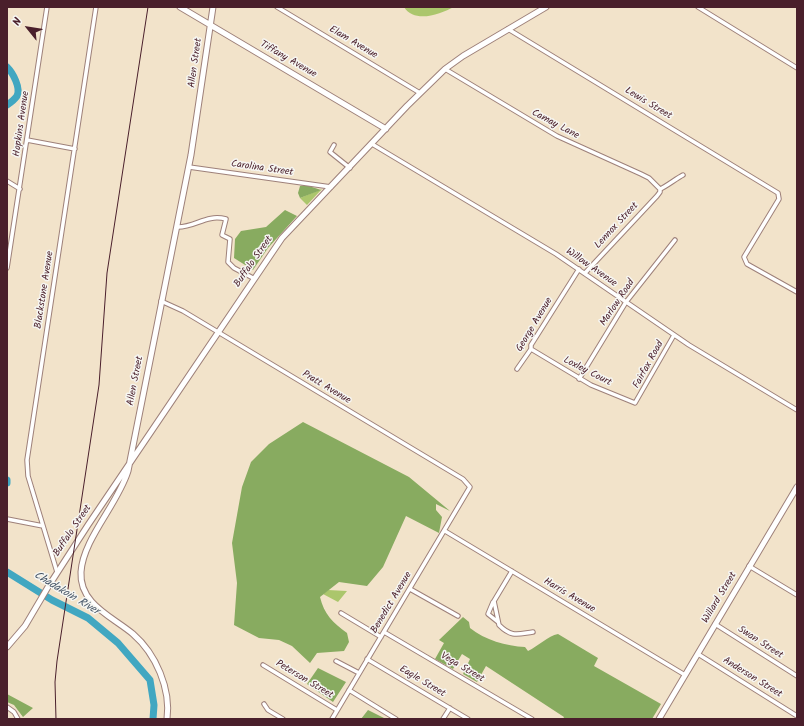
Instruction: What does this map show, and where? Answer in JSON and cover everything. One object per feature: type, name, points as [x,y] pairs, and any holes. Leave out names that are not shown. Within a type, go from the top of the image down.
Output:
[{"type":"street","name":"Hopkins Avenue","points":[[7,268],[47,7]]},
{"type":"street","name":"Blackstone Avenue","points":[[57,572],[28,476],[27,460],[96,7]]},
{"type":"street","name":"Tiffany Avenue","points":[[180,7],[386,129]]},
{"type":"street","name":"Allen Street","points":[[167,719],[167,702],[163,682],[154,659],[133,634],[94,604],[86,594],[81,581],[82,565],[87,549],[122,486],[130,462],[161,301],[178,227],[214,7]]},
{"type":"street","name":"Elam Avenue","points":[[277,7],[420,93]]},
{"type":"street","name":"Buffalo Street","points":[[7,647],[25,626],[45,590],[253,278],[282,238],[420,93],[445,69],[463,56],[546,7]]},
{"type":"street","points":[[698,7],[797,68]]},
{"type":"street","name":"Lewis Street","points":[[508,29],[767,186],[779,195],[779,200],[744,260],[747,264],[797,292]]},
{"type":"street","name":"Camay Lane","points":[[445,69],[557,136],[645,176],[660,189]]},
{"type":"street","points":[[27,140],[75,149]]},
{"type":"street","name":"Willow Avenue","points":[[372,144],[579,269],[674,335],[797,410]]},
{"type":"street","points":[[334,145],[330,152],[350,168]]},
{"type":"street","name":"Carolina Street","points":[[189,167],[332,187]]},
{"type":"street","name":"Lennox Street","points":[[585,273],[660,192],[660,189],[674,179],[683,175]]},
{"type":"street","points":[[7,181],[20,189]]},
{"type":"street","points":[[178,227],[189,226],[207,218],[226,219],[222,234],[230,239],[228,262],[234,268],[253,278]]},
{"type":"street","name":"Marlow Road","points":[[579,379],[626,302],[675,240]]},
{"type":"street","name":"George Avenue","points":[[517,369],[531,350],[531,345],[579,269]]},
{"type":"street","name":"Pratt Avenue","points":[[161,301],[170,304],[464,480],[470,487],[467,496]]},
{"type":"street","name":"Fairfax Road","points":[[637,402],[674,335]]},
{"type":"street","name":"Loxley Court","points":[[531,350],[579,379],[632,402],[637,402]]},
{"type":"street","points":[[116,483],[120,483],[122,486]]},
{"type":"street","name":"Willard Street","points":[[659,719],[797,487]]},
{"type":"street","name":"Benedict Avenue","points":[[332,719],[467,496]]},
{"type":"street","points":[[7,519],[43,526]]},
{"type":"street","name":"Harris Avenue","points":[[445,531],[686,675]]},
{"type":"street","points":[[749,566],[797,595]]},
{"type":"street","points":[[498,622],[488,614],[512,571]]},
{"type":"street","points":[[410,589],[458,616]]},
{"type":"street","points":[[494,601],[500,627],[512,634],[522,635],[534,632]]},
{"type":"street","points":[[341,612],[381,637]]},
{"type":"street","name":"Swan Street","points":[[715,624],[797,676]]},
{"type":"street","name":"Vega Street","points":[[384,632],[532,719]]},
{"type":"street","name":"Anderson Street","points":[[698,654],[797,716]]},
{"type":"street","name":"Eagle Street","points":[[367,659],[468,719]]},
{"type":"street","points":[[336,661],[359,673]]},
{"type":"street","name":"Peterson Street","points":[[262,665],[337,710]]},
{"type":"street","name":"Peterson Street","points":[[349,690],[396,719]]},
{"type":"street","points":[[264,704],[268,710],[283,719]]},
{"type":"street","points":[[7,707],[14,712],[18,719]]},
{"type":"street","points":[[443,719],[450,708]]},
{"type":"green space","points":[[404,7],[454,7],[435,15],[421,16],[414,15]]},
{"type":"green space","points":[[306,185],[321,190],[300,198],[298,193],[300,186]]},
{"type":"green space","points":[[322,189],[307,205],[300,198]]},
{"type":"green space","points":[[285,210],[297,216],[268,248],[253,270],[234,258],[235,239],[241,231],[266,227]]},
{"type":"green space","points":[[303,422],[409,477],[450,511],[436,504],[436,510],[442,517],[439,533],[406,516],[383,567],[367,586],[339,582],[320,597],[324,608],[333,622],[347,633],[349,642],[344,651],[317,653],[310,663],[292,646],[279,640],[259,638],[234,625],[237,583],[232,543],[242,487],[251,462],[269,444]]},
{"type":"green space","points":[[328,590],[347,591],[338,602],[323,594]]},
{"type":"green space","points":[[463,617],[469,622],[470,628],[482,636],[503,644],[525,647],[528,651],[550,637],[558,634],[598,658],[594,666],[661,704],[652,719],[563,719],[564,717],[486,666],[477,682],[463,674],[470,659],[462,654],[453,669],[435,659],[444,643],[439,640]]},
{"type":"green space","points":[[318,668],[346,682],[333,702],[307,684]]},
{"type":"green space","points":[[7,694],[33,708],[23,717],[14,705],[7,702]]},
{"type":"green space","points":[[368,710],[386,719],[361,719]]},
{"type":"waterway","name":"Chadakoin River","points":[[7,67],[12,73],[18,89],[17,96],[7,105]]},
{"type":"waterway","name":"Chadakoin River","points":[[7,572],[52,600],[88,618],[118,643],[150,680],[154,705],[153,719]]},
{"type":"railway","points":[[56,719],[55,682],[57,661],[99,385],[107,273],[148,7]]}]
